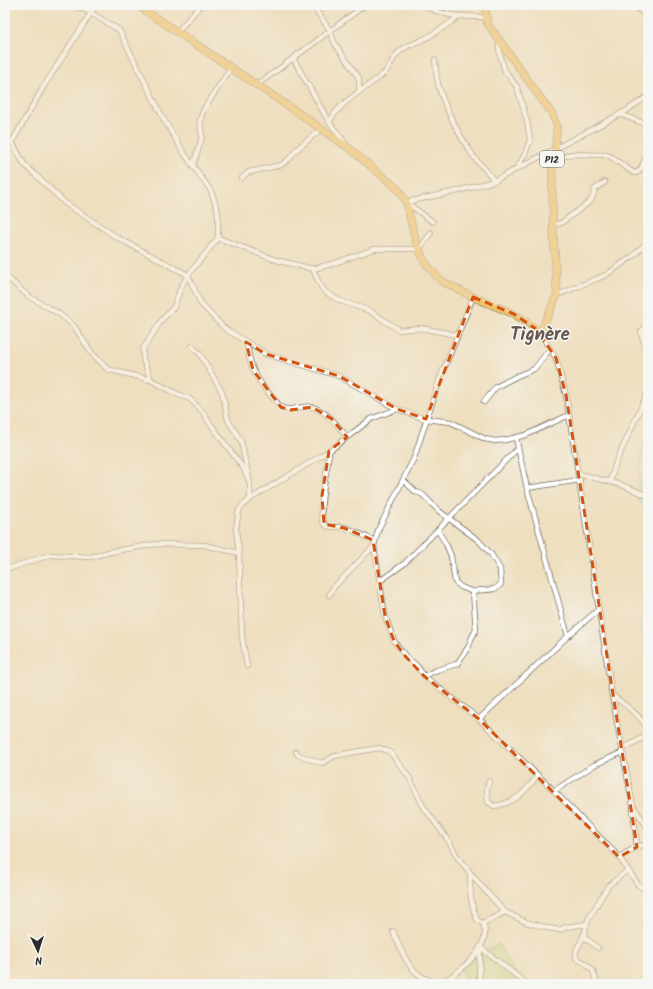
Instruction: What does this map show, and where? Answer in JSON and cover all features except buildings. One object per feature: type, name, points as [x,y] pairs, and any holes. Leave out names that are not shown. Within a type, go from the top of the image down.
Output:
[{"type":"main road","points":[[138,5],[350,149],[399,190],[406,202],[414,235],[424,261],[440,280],[473,297],[514,314],[527,322],[540,333]]},
{"type":"main road","name":"P12","points":[[485,5],[487,23],[552,114],[557,126],[555,150],[552,161],[553,224],[557,295],[540,333]]},
{"type":"street","points":[[75,5],[119,30],[163,118],[184,153],[211,191],[218,212],[218,238],[181,286],[174,307],[161,321],[143,349],[143,358],[151,380]]},
{"type":"street","points":[[12,142],[44,86],[96,5]]},
{"type":"street","points":[[178,31],[200,5]]},
{"type":"street","points":[[312,5],[330,30],[335,44],[359,78],[359,90]]},
{"type":"street","points":[[257,85],[365,5]]},
{"type":"street","points":[[425,5],[442,14],[486,17]]},
{"type":"street","points":[[633,5],[648,16]]},
{"type":"street","points":[[329,122],[335,112],[359,90],[388,70],[396,54],[403,48],[424,39],[460,16]]},
{"type":"street","points":[[498,38],[500,55],[504,66],[510,79],[517,87],[527,120],[530,140],[525,154],[517,168]]},
{"type":"street","points":[[294,58],[329,122],[350,149]]},
{"type":"street","points":[[435,60],[437,78],[444,103],[466,145],[489,172],[494,181]]},
{"type":"street","points":[[193,166],[202,137],[200,120],[204,109],[231,68]]},
{"type":"street","points":[[406,202],[458,191],[494,181],[555,150],[620,114],[648,96]]},
{"type":"street","points":[[620,114],[648,126]]},
{"type":"street","points":[[242,178],[249,172],[281,165],[321,129]]},
{"type":"street","points":[[5,135],[12,142],[24,164],[65,204],[118,238],[188,276],[201,304],[224,328],[266,354],[339,376],[397,409],[426,420],[451,422],[485,438],[495,441],[526,435],[569,415]]},
{"type":"street","points":[[552,161],[572,154],[607,155],[636,174],[640,170],[648,150]]},
{"type":"street","points":[[553,224],[561,223],[587,204],[592,199],[595,189],[605,182]]},
{"type":"street","points":[[406,202],[433,222]]},
{"type":"street","points":[[218,238],[276,260],[313,269],[335,263],[374,248],[419,249],[431,233]]},
{"type":"street","points":[[557,295],[606,275],[632,256],[648,241]]},
{"type":"street","points":[[313,269],[324,291],[338,300],[370,311],[399,330],[421,328],[457,335]]},
{"type":"street","points":[[8,278],[28,296],[58,313],[74,326],[91,352],[108,369],[151,380],[179,395],[189,398],[202,411],[243,468],[250,483]]},
{"type":"street","points":[[329,595],[334,587],[374,543],[378,530],[414,458],[440,378],[473,297]]},
{"type":"street","points":[[648,324],[641,332],[648,357]]},
{"type":"street","points":[[540,333],[556,358],[566,395],[612,695],[633,806],[637,847]]},
{"type":"street","points":[[246,342],[253,370],[260,382],[283,409],[290,410],[312,407],[332,418],[347,437]]},
{"type":"street","points":[[192,346],[200,354],[222,392],[228,420],[241,441],[250,483],[250,499]]},
{"type":"street","points":[[484,402],[496,387],[534,369],[550,349]]},
{"type":"street","points":[[610,482],[616,462],[648,392]]},
{"type":"street","points":[[247,666],[242,637],[239,553],[236,529],[240,510],[243,504],[329,451],[371,419],[397,409]]},
{"type":"street","points":[[516,438],[527,488],[568,636]]},
{"type":"street","points":[[380,581],[405,562],[518,448]]},
{"type":"street","points":[[329,451],[322,496],[324,524],[327,526],[344,528],[374,543]]},
{"type":"street","points":[[579,474],[622,485],[648,496]]},
{"type":"street","points":[[403,480],[478,540],[494,558],[500,569],[501,584],[495,589],[476,590],[473,592],[461,587],[455,582],[451,556],[438,530]]},
{"type":"street","points":[[527,488],[580,480]]},
{"type":"street","points":[[374,543],[385,616],[394,641],[406,657],[417,666],[424,676],[478,719],[554,791],[619,857],[639,886],[648,891]]},
{"type":"street","points":[[5,566],[11,568],[50,555],[91,557],[109,552],[156,544],[204,545],[239,553]]},
{"type":"street","points":[[424,676],[437,670],[458,664],[469,646],[476,630],[473,592]]},
{"type":"street","points":[[478,719],[568,636],[600,609]]},
{"type":"street","points":[[612,695],[630,708],[645,723],[648,729]]},
{"type":"street","points":[[554,791],[594,765],[648,735]]},
{"type":"street","points":[[296,752],[298,755],[321,763],[334,756],[380,748],[390,752],[409,777],[423,806],[448,840],[458,858],[505,912],[526,922],[560,930],[566,927],[587,924]]},
{"type":"street","points":[[489,781],[487,788],[488,802],[494,806],[509,803],[519,798],[538,776]]},
{"type":"street","points":[[633,806],[648,828]]},
{"type":"street","points":[[619,857],[648,843]]},
{"type":"street","points":[[597,984],[592,971],[586,964],[579,961],[576,956],[576,951],[587,924],[608,886],[628,870]]},
{"type":"street","points":[[470,872],[470,894],[473,910],[478,921],[483,923]]},
{"type":"street","points":[[483,923],[505,912]]},
{"type":"street","points":[[393,931],[407,964],[419,975],[431,982],[442,983],[450,978],[472,958],[480,947],[485,933],[483,923]]},
{"type":"street","points":[[583,936],[598,948]]},
{"type":"street","points":[[479,984],[480,947]]},
{"type":"street","points":[[480,947],[527,984]]},
{"type":"highlighted area","points":[[473,297],[514,314],[536,329],[556,358],[566,395],[637,847],[619,857],[479,719],[424,676],[406,657],[394,641],[385,616],[373,540],[344,528],[324,524],[322,496],[329,451],[347,437],[332,419],[312,407],[290,410],[281,407],[253,370],[246,342],[266,354],[339,376],[397,409],[426,419]]},
{"type":"green space","points":[[499,944],[521,984],[468,984],[460,968],[469,963],[467,959]]},
{"type":"waterway","points":[[648,441],[642,449],[638,499],[648,511]]},
{"type":"waterway","points":[[648,599],[648,607]]},
{"type":"waterway","points":[[648,613],[639,623],[641,630],[648,639]]},
{"type":"district","name":"Tignère","points":[[540,333]]}]
